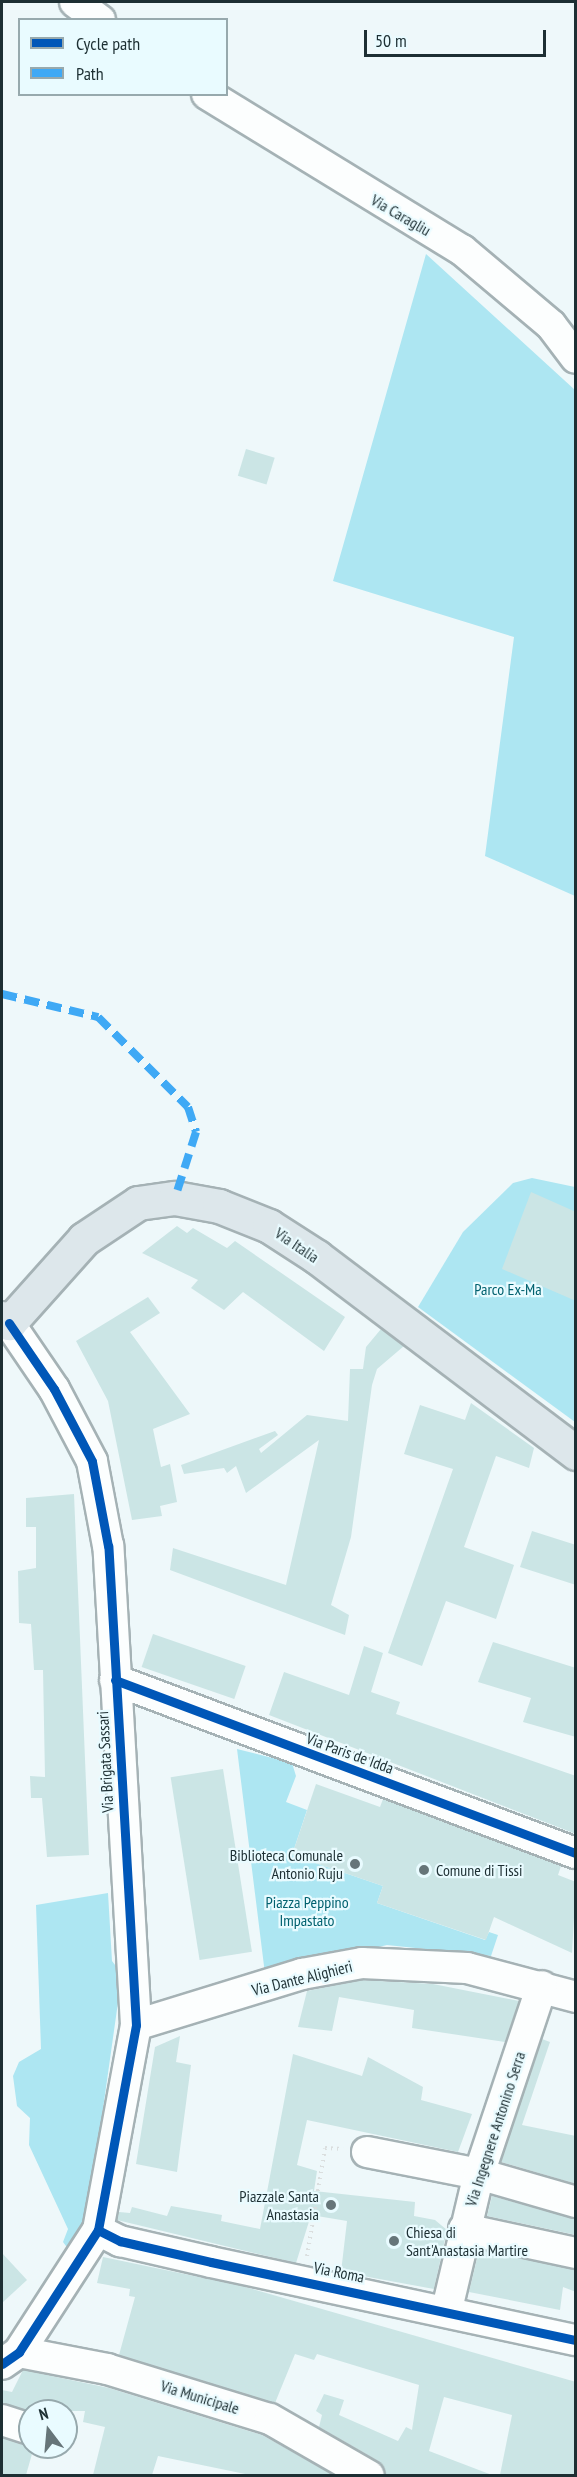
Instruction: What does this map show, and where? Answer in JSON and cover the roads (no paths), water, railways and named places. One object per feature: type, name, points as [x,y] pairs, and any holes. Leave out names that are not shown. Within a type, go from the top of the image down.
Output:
[{"type":"main road","name":"Via Italia","points":[[5,1321],[108,1219],[138,1203],[175,1198],[219,1206],[269,1226],[317,1257],[576,1453]]},
{"type":"street","points":[[75,2],[97,18]]},
{"type":"street","name":"Via Caragliu","points":[[210,96],[462,250],[552,325],[576,358]]},
{"type":"street","name":"Via Brigata Sassari","points":[[5,1321],[54,1389],[92,1461],[108,1546],[136,2025],[98,2230]]},
{"type":"street","name":"Via Paris de Idda","points":[[115,1680],[576,1853]]},
{"type":"street","name":"Via Dante Alighieri","points":[[136,2025],[302,1974],[362,1963],[467,1968],[542,1986],[576,1997]]},
{"type":"street","name":"Via Ingegnere Antonino Serra","points":[[447,2309],[464,2229],[479,2174],[542,1986]]},
{"type":"street","points":[[367,2152],[479,2174],[576,2202]]},
{"type":"street","points":[[464,2229],[576,2253]]},
{"type":"street","points":[[10,2358],[98,2230]]},
{"type":"street","name":"Via Roma","points":[[98,2230],[120,2241],[447,2309],[576,2340]]},
{"type":"street","name":"Via Municipale","points":[[10,2358],[107,2369],[270,2419],[369,2475]]},
{"type":"place","name":"Biblioteca Comunale Antonio Ruju","points":[[355,1864]]},
{"type":"place","name":"Comune di Tissi","points":[[424,1870]]},
{"type":"place","name":"Piazzale Santa Anastasia","points":[[331,2205]]},
{"type":"place","name":"Chiesa di Sant'Anastasia Martire","points":[[394,2241]]},
{"type":"park label","name":"Parco Ex-Ma","points":[[508,1289]]},
{"type":"park label","name":"Piazza Peppino Impastato","points":[[307,1911]]}]
